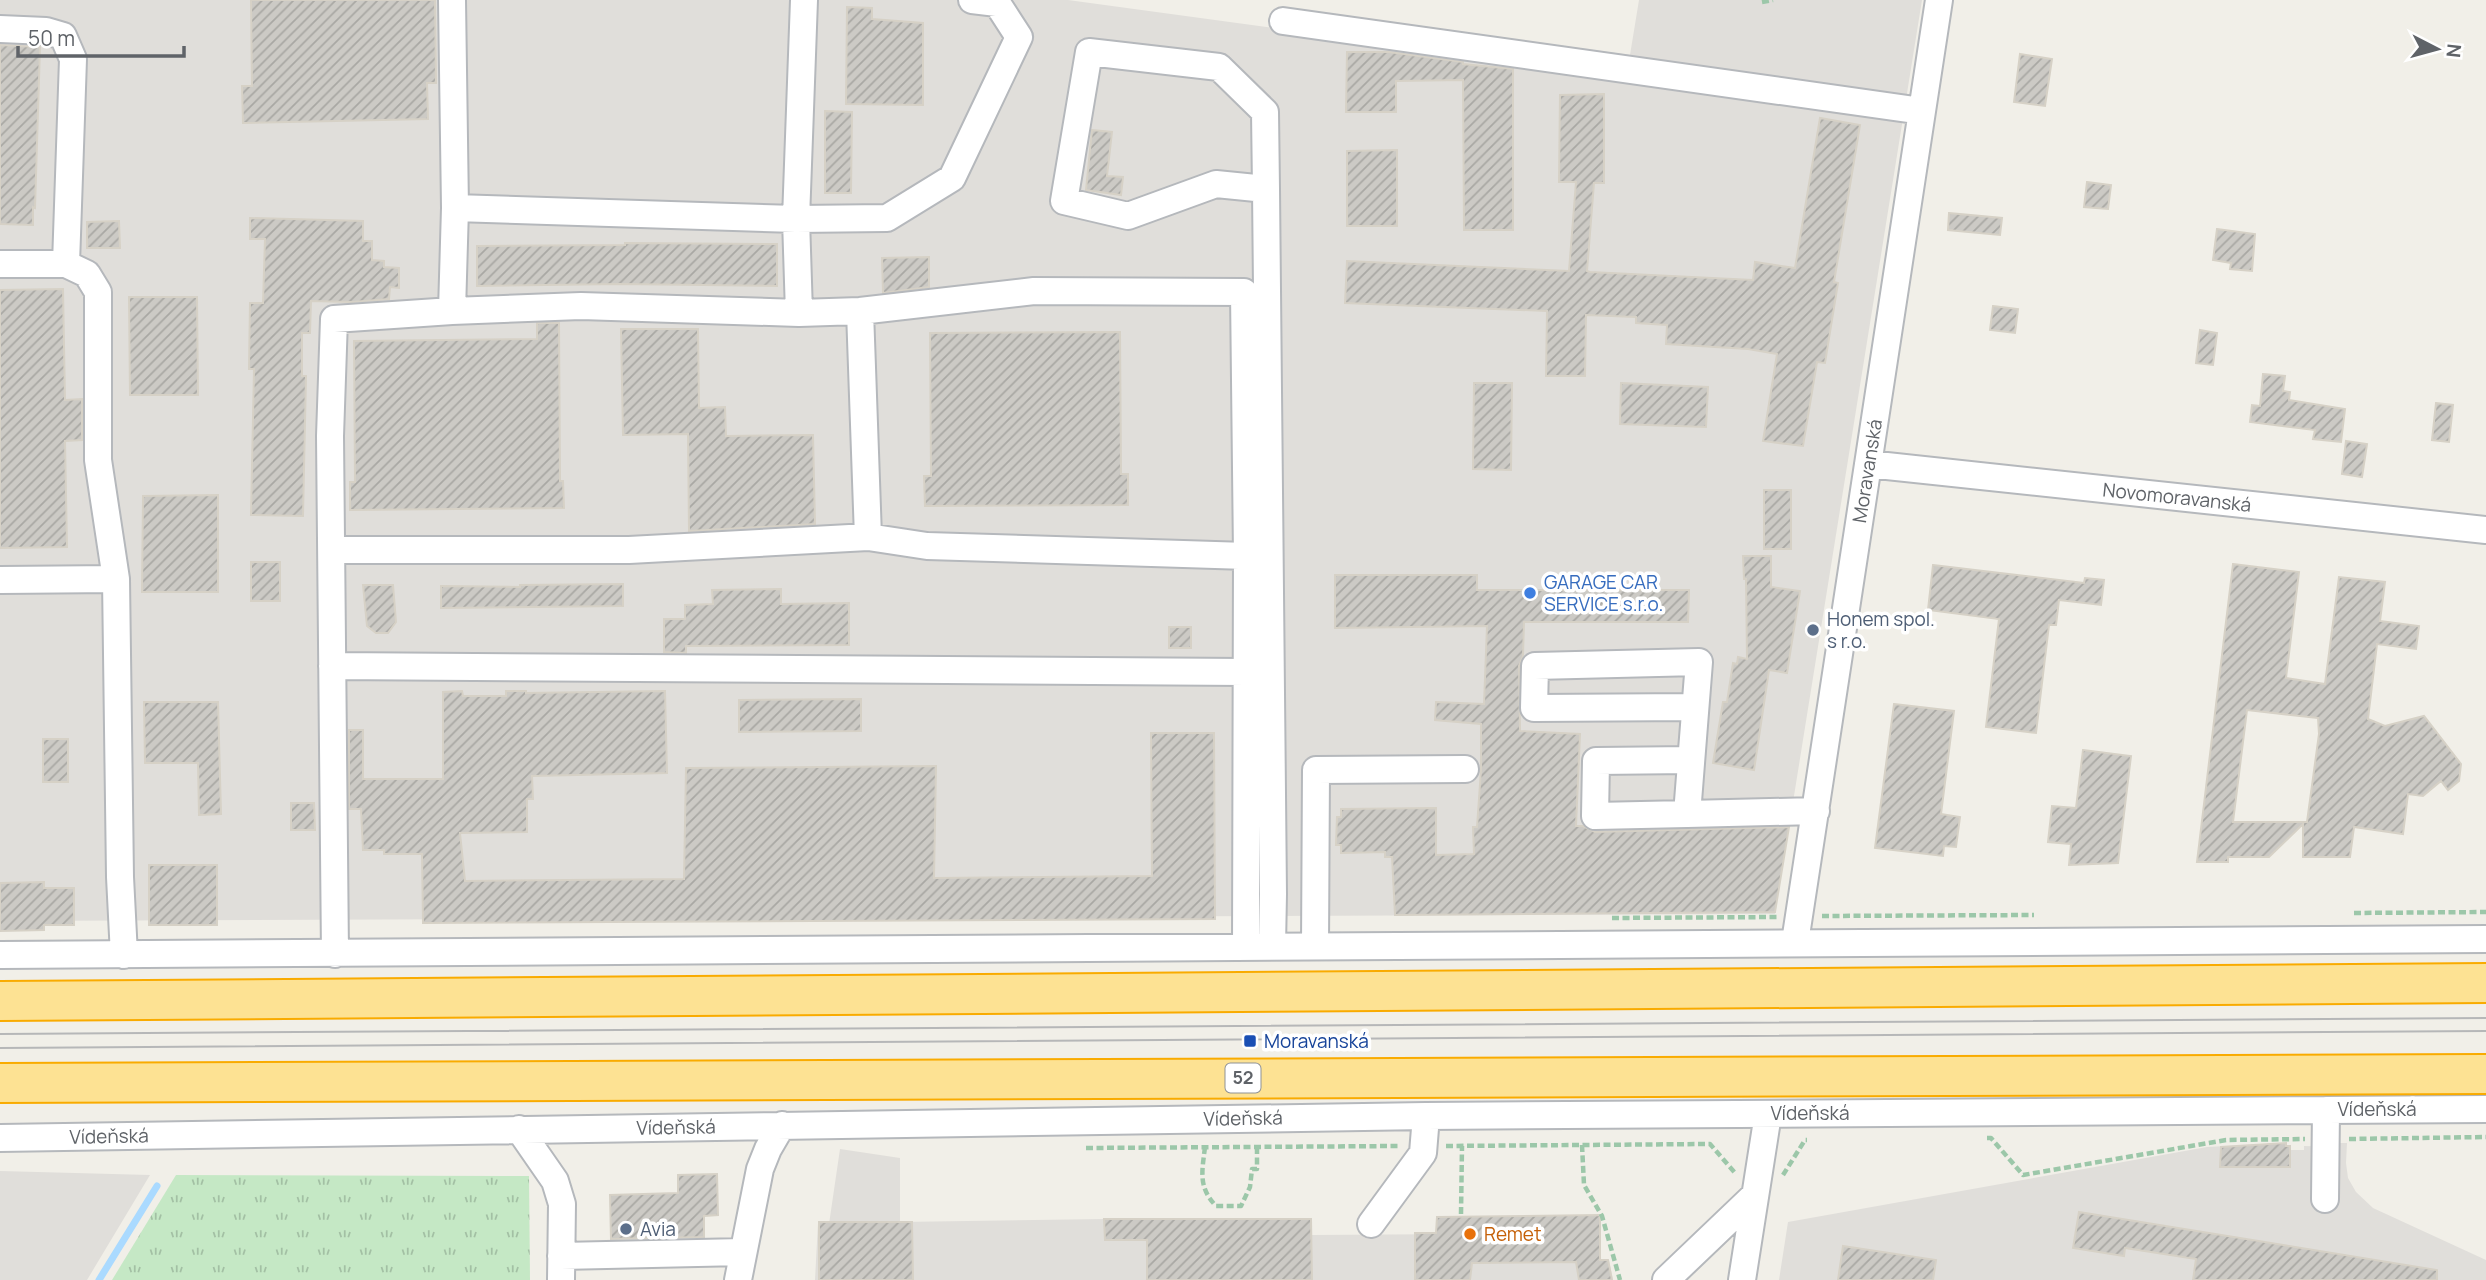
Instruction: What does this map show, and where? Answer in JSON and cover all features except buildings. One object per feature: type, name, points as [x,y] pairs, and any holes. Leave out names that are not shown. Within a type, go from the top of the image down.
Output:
[{"type":"highway","points":[[0,1001],[2486,983]]},
{"type":"highway","name":"Vídeňská","points":[[0,1083],[2486,1074]]},
{"type":"street","points":[[452,0],[455,208],[452,311]]},
{"type":"street","points":[[799,313],[796,219],[804,0]]},
{"type":"street","points":[[455,208],[796,219],[887,218],[951,178],[1019,37],[997,3],[972,0]]},
{"type":"street","name":"Moravanská","points":[[1795,942],[1938,0]]},
{"type":"street","points":[[1283,21],[1922,111]]},
{"type":"street","points":[[0,29],[46,31],[63,36],[73,59],[66,264]]},
{"type":"street","points":[[1266,189],[1216,184],[1128,216],[1064,201],[1089,52],[1219,67],[1265,112],[1266,189],[1272,946]]},
{"type":"street","points":[[0,264],[66,264],[87,274],[97,292],[98,460],[116,579],[120,877],[124,955]]},
{"type":"street","points":[[335,954],[330,436],[334,319],[581,306],[799,313],[860,312],[1034,290],[1244,292],[1247,556],[1245,947]]},
{"type":"street","points":[[860,312],[867,537]]},
{"type":"street","name":"Novomoravanská","points":[[1868,464],[2486,530]]},
{"type":"street","points":[[332,550],[629,550],[867,537],[927,546],[1247,556]]},
{"type":"street","points":[[0,580],[116,579]]},
{"type":"street","points":[[1687,814],[1699,662],[1535,666],[1534,708],[1695,707]]},
{"type":"street","points":[[332,666],[1246,672]]},
{"type":"street","points":[[1691,760],[1597,761],[1595,816],[1816,811]]},
{"type":"street","points":[[1315,946],[1316,770],[1465,769]]},
{"type":"street","points":[[0,955],[2486,939]]},
{"type":"street","name":"Vídeňská","points":[[0,1138],[1426,1115],[2486,1108]]},
{"type":"street","points":[[2325,1199],[2326,1110]]},
{"type":"street","points":[[1742,1280],[1768,1114]]},
{"type":"street","points":[[1371,1224],[1423,1153],[1426,1115]]},
{"type":"street","points":[[738,1280],[760,1169],[782,1125]]},
{"type":"street","points":[[519,1129],[555,1181],[562,1204],[561,1268],[743,1252]]},
{"type":"street","points":[[1666,1280],[1755,1195]]},
{"type":"path","points":[[1762,2],[1773,0]]},
{"type":"path","points":[[1978,1138],[1991,1138],[2023,1175],[2226,1140],[2486,1137]]},
{"type":"path","points":[[1461,1213],[1462,1146],[1710,1144],[1755,1195],[1772,1195],[1804,1140],[1818,1140]]},
{"type":"path","points":[[1582,1145],[1584,1185],[1602,1216],[1620,1280]]},
{"type":"path","points":[[1205,1147],[1201,1175],[1206,1195],[1216,1206],[1241,1206],[1250,1187],[1252,1170],[1257,1169],[1256,1147],[1394,1146]]},
{"type":"shaded area","points":[[0,0],[1068,0],[1281,29],[1285,8],[1630,55],[1639,0],[1922,0],[1775,914],[0,921]]},
{"type":"shaded area","points":[[2286,1143],[2286,1150],[2304,1150],[2304,1146],[2340,1147],[2340,1143],[2347,1143],[2348,1178],[2356,1192],[2373,1208],[2486,1260],[2486,1280],[1779,1280],[1788,1222],[2207,1147]]},
{"type":"shaded area","points":[[840,1149],[900,1158],[900,1222],[1311,1219],[1312,1235],[1464,1234],[1464,1218],[1600,1216],[1600,1259],[1609,1260],[1613,1280],[815,1280],[818,1223],[829,1224]]},
{"type":"shaded area","points":[[0,1171],[150,1175],[87,1280],[0,1280]]},
{"type":"green space","points":[[176,1175],[529,1176],[530,1280],[112,1280]]},
{"type":"waterway","points":[[99,1280],[157,1186]]},
{"type":"tram line","points":[[0,1034],[2486,1018]]},
{"type":"tram line","points":[[0,1048],[2486,1031]]},
{"type":"place","name":"GARAGE CAR SERVICE s.r.o.","points":[[1530,593]]},
{"type":"place","name":"Honem spol. s r.o.","points":[[1813,630]]},
{"type":"place","name":"Moravanská","points":[[1250,1041]]},
{"type":"place","name":"Avia","points":[[626,1229]]},
{"type":"place","name":"Remet","points":[[1470,1234]]}]
